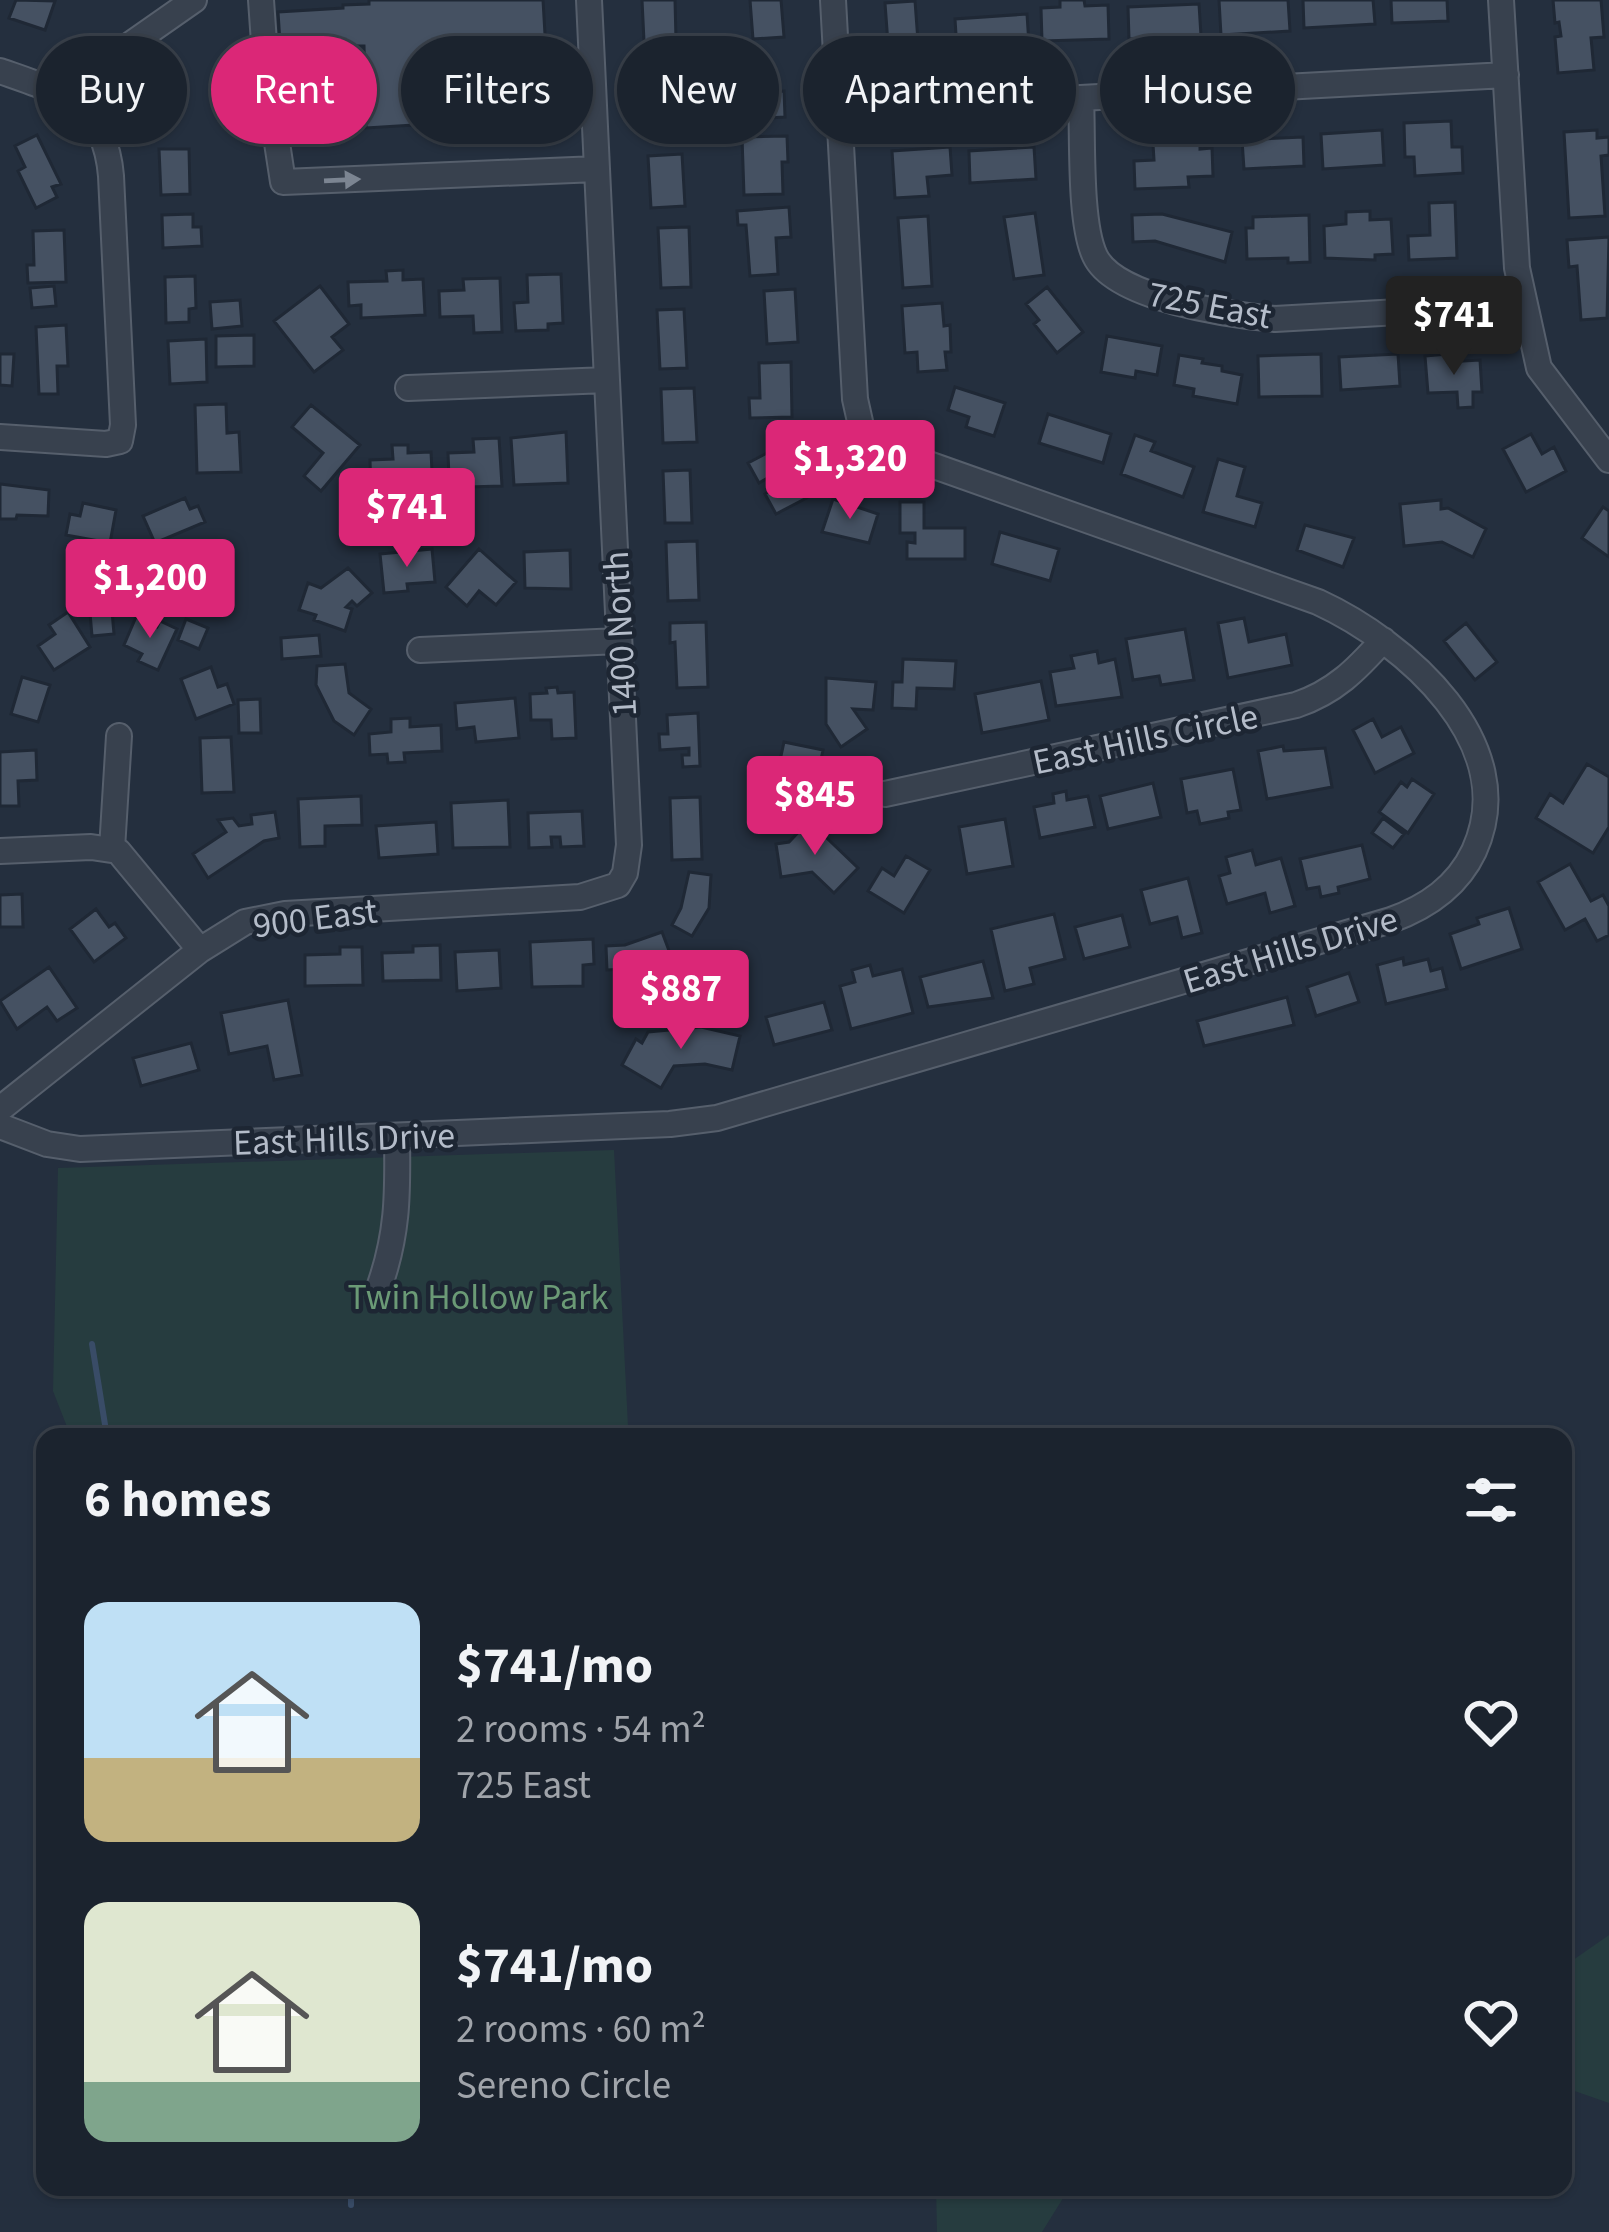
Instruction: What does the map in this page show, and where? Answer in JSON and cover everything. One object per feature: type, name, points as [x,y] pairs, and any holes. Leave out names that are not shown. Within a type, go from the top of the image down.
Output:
[{"type":"street","points":[[143,36],[194,0]]},
{"type":"street","points":[[261,0],[266,71],[284,182],[597,169]]},
{"type":"street","name":"1400 North","points":[[589,0],[629,845],[626,873],[618,885]]},
{"type":"street","name":"East Hills Drive","points":[[833,0],[835,36]]},
{"type":"street","points":[[1501,0],[1522,305],[1539,368],[1609,460]]},
{"type":"street","points":[[0,71],[36,85]]},
{"type":"street","points":[[1076,98],[1506,75]]},
{"type":"street","name":"725 East","points":[[1081,98],[1090,244],[1095,258],[1128,288],[1275,319],[1522,305]]},
{"type":"street","points":[[0,436],[98,444],[120,441],[123,417],[109,158],[104,144]]},
{"type":"street","name":"East Hills Drive","points":[[0,1126],[47,1144],[80,1149],[670,1124],[717,1118],[1391,920],[1451,886],[1471,858],[1483,827],[1485,788],[1470,738],[1446,701],[1413,664],[1383,640],[1318,602],[889,451],[862,435],[854,399],[841,144]]},
{"type":"street","points":[[408,388],[607,380]]},
{"type":"street","name":"East Hills Circle","points":[[885,794],[1296,705],[1332,691],[1383,640]]},
{"type":"street","points":[[420,650],[619,641]]},
{"type":"street","points":[[112,849],[119,736]]},
{"type":"street","points":[[0,851],[112,849],[129,859],[200,950]]},
{"type":"street","name":"900 East","points":[[0,1108],[200,950],[244,922],[272,915],[580,897],[618,885]]},
{"type":"street","points":[[377,1293],[391,1257],[398,1216],[397,1136]]},
{"type":"green space","name":"Twin Hollow Park","points":[[614,1150],[628,1426],[67,1428],[53,1391],[58,1168]]},
{"type":"green space","points":[[1609,1935],[1609,2103],[1572,2090],[1572,1961]]},
{"type":"green space","points":[[936,2196],[1064,2196],[1042,2232],[937,2232]]},
{"type":"building","points":[[16,0],[55,1],[45,30],[9,18]]},
{"type":"building","points":[[369,0],[543,0],[545,36],[401,36],[401,126],[377,127],[377,36],[280,36],[278,12],[369,4]]},
{"type":"building","points":[[642,0],[675,0],[676,36],[644,36]]},
{"type":"building","points":[[750,0],[781,0],[784,37],[753,36]]},
{"type":"building","points":[[1060,0],[1108,5],[1109,36],[1076,40],[1076,36],[1042,36],[1041,8],[1060,7]]},
{"type":"building","points":[[1219,0],[1288,0],[1290,31],[1221,35]]},
{"type":"building","points":[[1303,0],[1373,0],[1375,24],[1304,28]]},
{"type":"building","points":[[1391,0],[1447,0],[1448,21],[1392,23]]},
{"type":"building","points":[[1553,0],[1601,0],[1604,37],[1591,38],[1594,70],[1558,73],[1555,37],[1561,36]]},
{"type":"building","points":[[915,1],[918,36],[887,36],[885,3]]},
{"type":"building","points":[[1199,4],[1201,36],[1129,36],[1128,7]]},
{"type":"building","points":[[1027,14],[1028,36],[956,36],[955,19]]},
{"type":"building","points":[[779,91],[784,91],[785,117],[779,117]]},
{"type":"building","points":[[1451,121],[1452,147],[1462,147],[1463,173],[1415,176],[1414,157],[1405,157],[1404,123]]},
{"type":"building","points":[[1382,130],[1384,165],[1323,169],[1321,134]]},
{"type":"building","points":[[1597,130],[1597,138],[1609,137],[1609,155],[1601,156],[1605,216],[1569,218],[1564,132]]},
{"type":"building","points":[[36,136],[36,144],[41,144],[61,184],[52,187],[57,197],[36,208],[18,171],[25,167],[15,146]]},
{"type":"building","points":[[779,136],[787,136],[783,194],[744,195],[742,144],[779,144]]},
{"type":"building","points":[[1295,137],[1303,137],[1304,166],[1244,169],[1242,144],[1295,144]]},
{"type":"building","points":[[1153,144],[1200,144],[1200,149],[1212,148],[1213,176],[1188,177],[1189,187],[1135,189],[1134,161],[1154,160]]},
{"type":"building","points":[[950,147],[952,175],[927,177],[929,196],[895,198],[892,151]]},
{"type":"building","points":[[1034,147],[1036,179],[970,183],[969,151]]},
{"type":"building","points":[[159,149],[189,149],[190,194],[161,195]]},
{"type":"building","points":[[682,154],[685,206],[651,208],[648,156]]},
{"type":"building","points":[[1455,202],[1457,258],[1409,260],[1408,236],[1430,235],[1429,203]]},
{"type":"building","points":[[789,207],[791,237],[776,238],[778,274],[750,276],[746,225],[738,225],[737,211]]},
{"type":"building","points":[[1370,211],[1370,220],[1391,219],[1393,254],[1375,255],[1375,260],[1325,258],[1324,226],[1346,224],[1346,212]]},
{"type":"building","points":[[1035,213],[1044,275],[1014,279],[1004,217]]},
{"type":"building","points":[[193,214],[193,227],[201,227],[202,246],[163,248],[162,215]]},
{"type":"building","points":[[1162,214],[1232,232],[1225,262],[1155,241],[1133,242],[1132,215]]},
{"type":"building","points":[[1309,215],[1310,262],[1247,259],[1246,228],[1253,228],[1253,217]]},
{"type":"building","points":[[928,216],[932,286],[903,288],[898,218]]},
{"type":"building","points":[[689,227],[691,287],[661,288],[658,228]]},
{"type":"building","points":[[64,230],[66,282],[28,283],[27,265],[34,265],[33,231]]},
{"type":"building","points":[[1609,237],[1607,318],[1581,320],[1577,266],[1569,267],[1567,240]]},
{"type":"building","points":[[403,270],[403,280],[423,279],[425,315],[361,318],[361,305],[349,306],[348,282],[387,281],[386,271]]},
{"type":"building","points":[[561,274],[563,323],[548,324],[548,330],[516,331],[514,303],[528,302],[527,275]]},
{"type":"building","points":[[195,276],[196,308],[189,309],[189,322],[166,323],[165,277]]},
{"type":"building","points":[[500,278],[502,332],[474,333],[473,316],[440,317],[439,291],[464,290],[463,279]]},
{"type":"building","points":[[54,286],[56,306],[32,308],[30,288]]},
{"type":"building","points":[[320,286],[349,324],[332,337],[343,350],[314,372],[274,321]]},
{"type":"building","points":[[1047,287],[1083,332],[1057,353],[1034,324],[1039,320],[1026,304]]},
{"type":"building","points":[[795,289],[798,342],[767,344],[764,291]]},
{"type":"building","points":[[240,300],[242,326],[212,329],[210,302]]},
{"type":"building","points":[[942,303],[944,326],[950,325],[947,370],[918,372],[917,352],[905,353],[902,306]]},
{"type":"building","points":[[684,309],[687,368],[660,369],[657,310]]},
{"type":"building","points":[[66,325],[68,366],[57,366],[58,394],[39,394],[36,327]]},
{"type":"building","points":[[254,335],[254,366],[216,367],[216,336]]},
{"type":"building","points":[[1107,336],[1162,346],[1157,375],[1136,371],[1135,378],[1101,372]]},
{"type":"building","points":[[206,339],[207,382],[170,384],[168,341]]},
{"type":"building","points":[[0,354],[14,354],[12,386],[0,385]]},
{"type":"building","points":[[1321,354],[1322,396],[1259,397],[1258,356]]},
{"type":"building","points":[[1398,354],[1400,386],[1341,390],[1339,357]]},
{"type":"building","points":[[1448,354],[1448,362],[1480,360],[1482,392],[1473,392],[1473,407],[1458,408],[1457,392],[1428,393],[1425,356]]},
{"type":"building","points":[[1179,355],[1242,375],[1237,404],[1193,396],[1194,389],[1174,385]]},
{"type":"building","points":[[791,362],[792,417],[750,418],[749,398],[760,398],[759,363]]},
{"type":"building","points":[[955,387],[1005,403],[994,436],[966,427],[969,417],[948,410]]},
{"type":"building","points":[[694,388],[697,442],[663,443],[661,389]]},
{"type":"building","points":[[226,404],[227,433],[239,432],[241,472],[197,473],[195,405]]},
{"type":"building","points":[[311,405],[360,445],[321,491],[304,476],[323,453],[292,427]]},
{"type":"building","points":[[1048,414],[1111,434],[1103,463],[1039,443]]},
{"type":"building","points":[[566,432],[568,483],[514,485],[511,438]]},
{"type":"building","points":[[1531,434],[1542,454],[1554,447],[1566,471],[1526,492],[1503,449]]},
{"type":"building","points":[[1135,435],[1155,442],[1151,451],[1194,467],[1183,497],[1121,474]]},
{"type":"building","points":[[499,438],[502,486],[467,487],[466,476],[449,477],[448,453],[474,452],[473,439]]},
{"type":"building","points":[[786,443],[818,492],[776,514],[765,494],[777,487],[771,476],[759,483],[748,463]]},
{"type":"building","points":[[392,445],[408,445],[408,453],[431,452],[433,491],[371,493],[370,460],[393,459]]},
{"type":"building","points":[[1218,459],[1245,467],[1237,496],[1262,503],[1255,527],[1203,512]]},
{"type":"building","points":[[690,470],[692,523],[665,523],[663,471]]},
{"type":"building","points":[[0,484],[49,490],[48,516],[0,519]]},
{"type":"building","points":[[185,498],[190,509],[198,506],[205,522],[155,543],[143,516]]},
{"type":"building","points":[[833,499],[878,514],[869,543],[822,532]]},
{"type":"building","points":[[1441,500],[1441,509],[1448,508],[1486,529],[1473,557],[1442,542],[1404,546],[1400,504]]},
{"type":"building","points":[[900,502],[924,502],[924,528],[965,528],[965,559],[907,559],[907,542],[915,543],[915,533],[900,533]]},
{"type":"building","points":[[83,503],[116,510],[110,543],[66,535],[70,514],[80,516]]},
{"type":"building","points":[[1603,507],[1609,511],[1609,557],[1582,538]]},
{"type":"building","points":[[1305,525],[1354,538],[1343,567],[1297,550]]},
{"type":"building","points":[[1000,532],[1059,549],[1050,581],[992,564]]},
{"type":"building","points":[[697,541],[699,600],[668,601],[666,542]]},
{"type":"building","points":[[432,549],[435,582],[407,584],[408,591],[384,593],[380,554]]},
{"type":"building","points":[[479,549],[516,582],[496,605],[479,591],[467,606],[446,587]]},
{"type":"building","points":[[570,550],[571,589],[525,588],[524,552]]},
{"type":"building","points":[[348,568],[372,593],[357,606],[352,601],[346,607],[352,609],[345,631],[299,610],[308,583],[321,588]]},
{"type":"building","points":[[112,611],[114,634],[92,636],[90,613]]},
{"type":"building","points":[[68,612],[90,647],[54,670],[38,646],[55,634],[49,625]]},
{"type":"building","points":[[136,617],[157,627],[160,621],[177,629],[158,670],[138,661],[142,654],[124,645]]},
{"type":"building","points":[[1244,618],[1249,642],[1286,634],[1292,665],[1228,678],[1218,623]]},
{"type":"building","points":[[186,619],[208,628],[199,649],[178,640]]},
{"type":"building","points":[[706,622],[708,687],[677,688],[670,623]]},
{"type":"building","points":[[1466,623],[1497,662],[1475,680],[1444,641]]},
{"type":"building","points":[[1185,629],[1194,680],[1161,685],[1159,676],[1133,680],[1126,639]]},
{"type":"building","points":[[319,635],[321,656],[282,659],[281,638]]},
{"type":"building","points":[[1097,651],[1099,663],[1115,659],[1122,697],[1056,706],[1050,672],[1074,668],[1071,656]]},
{"type":"building","points":[[903,659],[956,661],[954,689],[917,688],[916,709],[892,708],[893,682],[902,682]]},
{"type":"building","points":[[345,664],[349,693],[371,709],[354,735],[334,721],[316,685],[317,666]]},
{"type":"building","points":[[211,667],[218,687],[227,684],[234,704],[196,719],[181,679]]},
{"type":"building","points":[[22,677],[50,685],[38,722],[11,714]]},
{"type":"building","points":[[826,678],[876,682],[873,710],[853,709],[867,729],[841,747],[826,724]]},
{"type":"building","points":[[1041,681],[1049,720],[982,733],[975,694]]},
{"type":"building","points":[[557,687],[558,693],[574,692],[576,738],[552,739],[551,720],[531,720],[530,694]]},
{"type":"building","points":[[515,698],[519,738],[476,742],[474,727],[457,729],[455,703]]},
{"type":"building","points":[[260,699],[261,733],[239,733],[238,700]]},
{"type":"building","points":[[698,713],[700,766],[683,767],[682,755],[689,755],[689,748],[660,750],[659,734],[668,734],[667,715]]},
{"type":"building","points":[[410,718],[410,727],[441,725],[442,751],[404,753],[405,762],[388,763],[387,754],[370,755],[369,734],[391,732],[391,719]]},
{"type":"building","points":[[1373,719],[1382,737],[1401,727],[1414,753],[1375,773],[1353,730]]},
{"type":"building","points":[[231,737],[234,792],[202,793],[200,738]]},
{"type":"building","points":[[784,742],[823,750],[809,815],[770,807]]},
{"type":"building","points":[[1283,746],[1284,751],[1325,748],[1332,787],[1267,799],[1258,751]]},
{"type":"building","points":[[36,750],[37,780],[18,781],[19,806],[0,806],[0,752]]},
{"type":"building","points":[[1587,764],[1609,777],[1609,827],[1593,853],[1536,818],[1550,794],[1563,803]]},
{"type":"building","points":[[1233,769],[1241,810],[1228,812],[1229,818],[1200,824],[1197,811],[1187,813],[1181,779]]},
{"type":"building","points":[[1412,779],[1434,794],[1408,833],[1379,812],[1401,782],[1407,787]]},
{"type":"building","points":[[1153,783],[1161,817],[1108,829],[1100,796]]},
{"type":"building","points":[[1066,791],[1067,800],[1088,796],[1095,827],[1040,838],[1034,807],[1054,803],[1053,794]]},
{"type":"building","points":[[361,796],[362,825],[325,826],[325,846],[300,847],[298,799]]},
{"type":"building","points":[[700,797],[702,859],[672,860],[670,798]]},
{"type":"building","points":[[508,800],[510,847],[453,848],[451,803]]},
{"type":"building","points":[[582,811],[584,846],[561,847],[560,837],[551,837],[552,847],[529,848],[528,813]]},
{"type":"building","points":[[275,812],[279,838],[264,841],[208,878],[193,854],[226,832],[218,820],[233,818],[239,826],[252,824],[251,815]]},
{"type":"building","points":[[1383,818],[1404,834],[1393,848],[1372,833]]},
{"type":"building","points":[[1005,819],[1013,866],[967,874],[959,827]]},
{"type":"building","points":[[809,821],[858,868],[834,893],[812,872],[781,877],[776,844],[789,842]]},
{"type":"building","points":[[436,822],[438,854],[379,858],[376,826]]},
{"type":"building","points":[[1362,845],[1370,879],[1321,897],[1319,887],[1307,889],[1300,859]]},
{"type":"building","points":[[1252,850],[1256,865],[1281,858],[1295,906],[1270,913],[1265,893],[1227,904],[1219,876],[1230,873],[1226,857]]},
{"type":"building","points":[[906,856],[930,870],[904,913],[868,891],[882,868],[894,876]]},
{"type":"building","points":[[1570,864],[1591,901],[1603,895],[1609,906],[1609,935],[1597,941],[1585,919],[1565,930],[1538,882]]},
{"type":"building","points":[[689,872],[711,875],[709,908],[692,936],[672,925]]},
{"type":"building","points":[[1188,878],[1202,933],[1182,938],[1177,917],[1150,924],[1141,890]]},
{"type":"building","points":[[22,894],[23,927],[0,927],[0,895]]},
{"type":"building","points":[[1509,908],[1522,949],[1461,969],[1450,934],[1479,924],[1477,918]]},
{"type":"building","points":[[96,909],[109,927],[115,923],[126,938],[94,962],[70,929]]},
{"type":"building","points":[[1054,914],[1065,959],[1030,968],[1034,984],[1005,991],[991,929]]},
{"type":"building","points":[[1122,915],[1130,947],[1084,959],[1075,927]]},
{"type":"building","points":[[662,932],[674,964],[628,980],[624,969],[607,970],[606,946],[625,945]]},
{"type":"building","points":[[593,939],[594,964],[583,965],[583,986],[532,987],[530,942]]},
{"type":"building","points":[[440,945],[441,980],[383,981],[382,953]]},
{"type":"building","points":[[340,947],[362,947],[363,985],[305,986],[305,955],[340,954]]},
{"type":"building","points":[[499,950],[501,988],[457,991],[455,952]]},
{"type":"building","points":[[1403,958],[1404,965],[1428,959],[1431,971],[1442,968],[1447,989],[1386,1004],[1377,965]]},
{"type":"building","points":[[983,961],[993,998],[928,1007],[920,977]]},
{"type":"building","points":[[870,965],[873,976],[902,969],[913,1013],[851,1029],[840,986],[855,982],[852,970]]},
{"type":"building","points":[[49,967],[77,1008],[57,1021],[47,1007],[17,1029],[0,1001]]},
{"type":"building","points":[[1349,973],[1359,1002],[1316,1016],[1307,987]]},
{"type":"building","points":[[1287,997],[1294,1025],[1204,1046],[1197,1021]]},
{"type":"building","points":[[288,1000],[302,1075],[274,1080],[267,1046],[229,1054],[221,1013]]},
{"type":"building","points":[[824,1002],[832,1030],[774,1045],[766,1017]]},
{"type":"building","points":[[701,1027],[740,1036],[732,1070],[705,1064],[674,1066],[661,1088],[622,1065],[636,1039],[642,1043],[648,1032]]},
{"type":"building","points":[[191,1043],[199,1070],[141,1086],[133,1058]]},
{"type":"waterway","points":[[92,1344],[106,1428]]},
{"type":"waterway","points":[[351,2196],[351,2205]]}]
